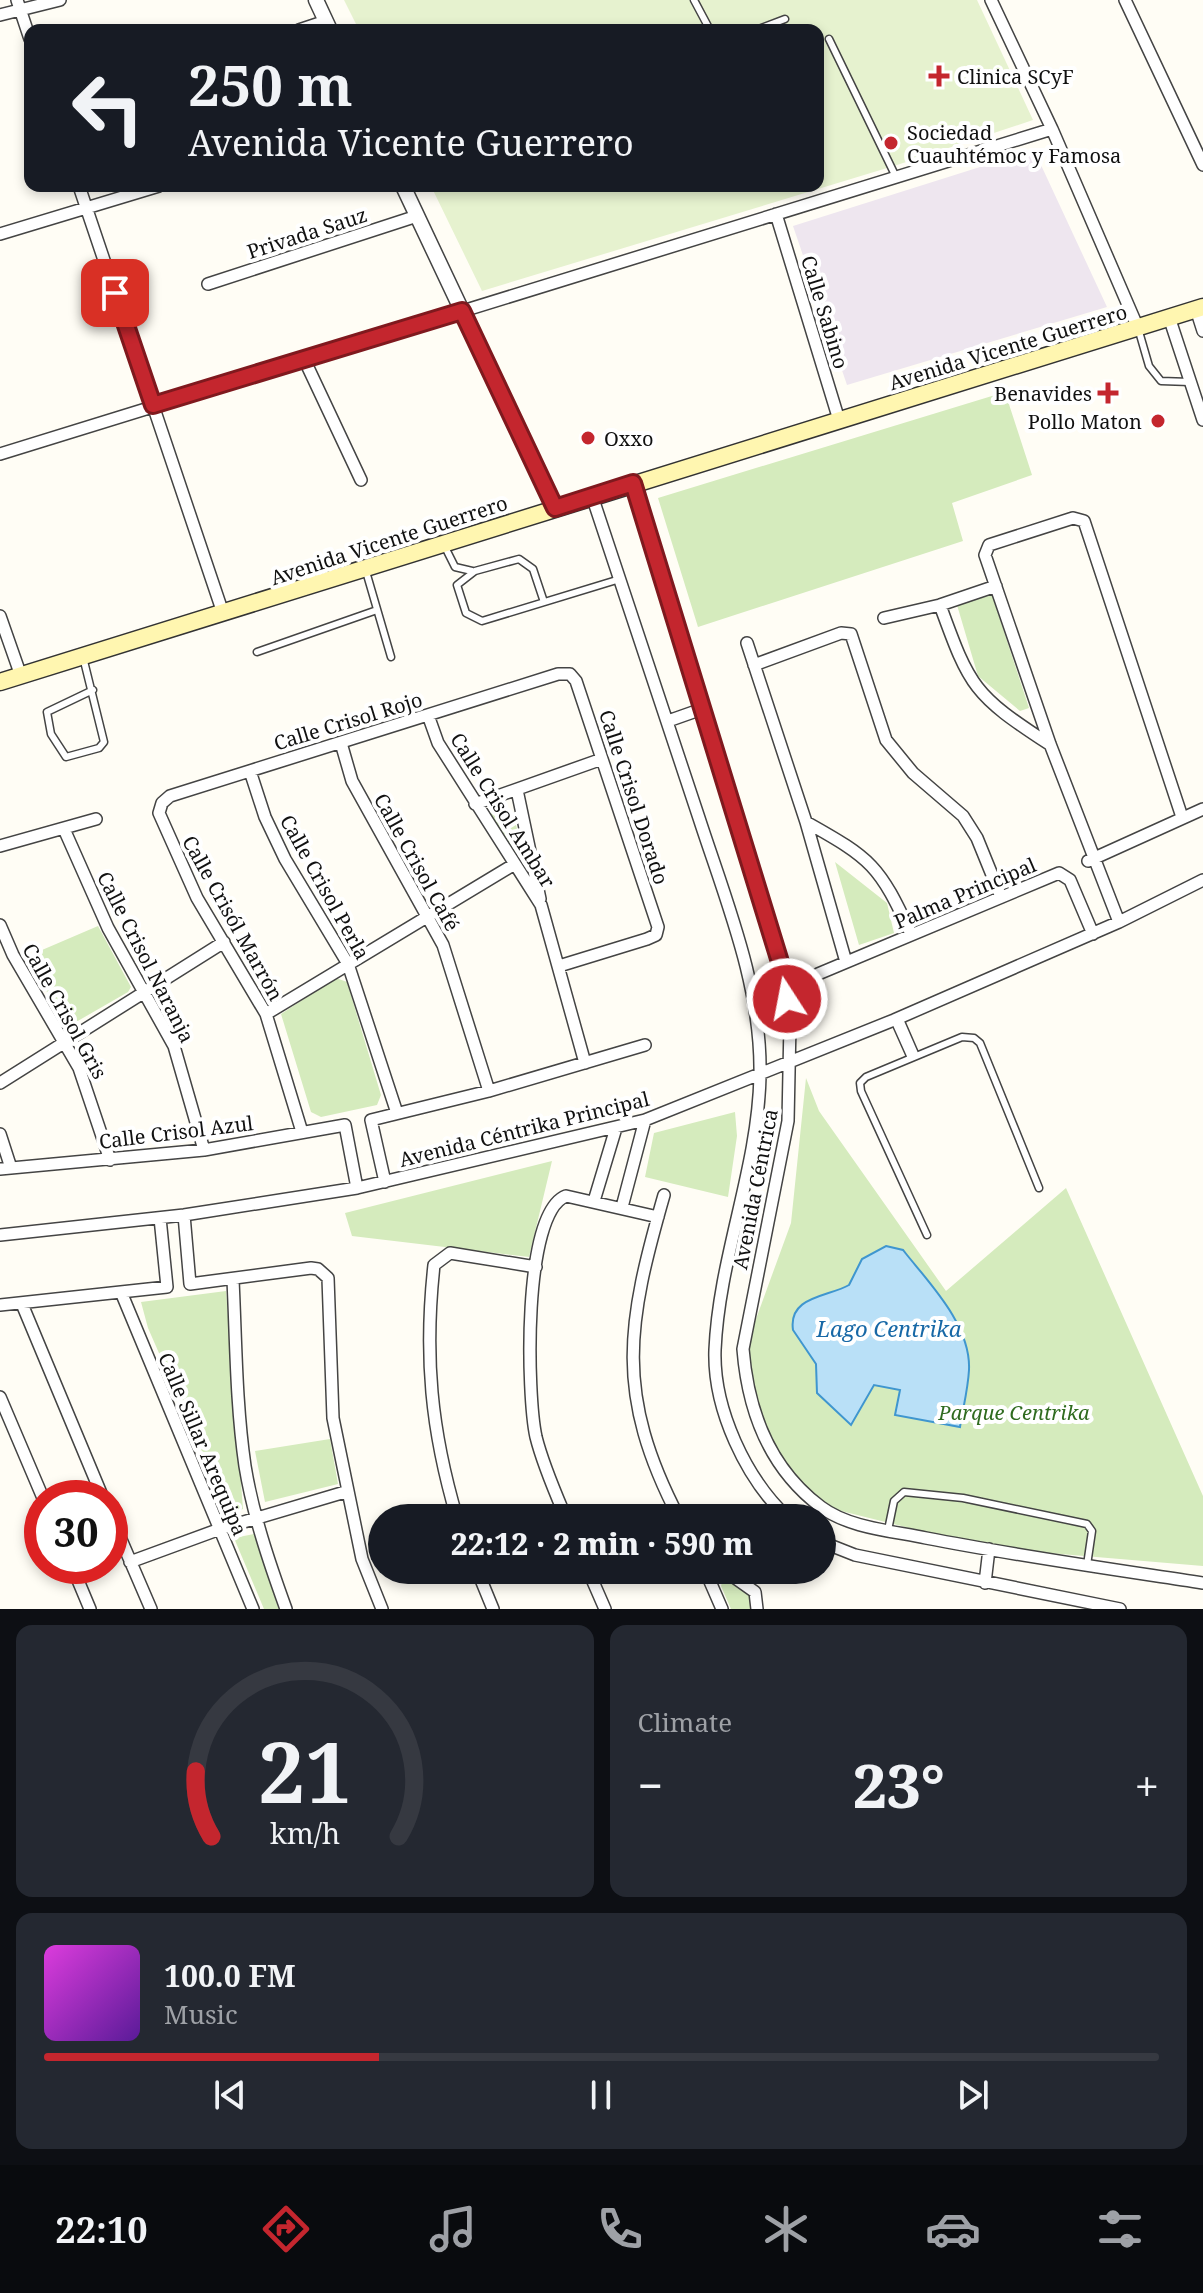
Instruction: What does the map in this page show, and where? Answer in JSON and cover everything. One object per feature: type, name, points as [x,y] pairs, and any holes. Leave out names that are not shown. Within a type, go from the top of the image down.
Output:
[{"type":"main road","name":"Avenida Vicente Guerrero","points":[[0,682],[1199,308]]},
{"type":"street","points":[[0,15],[18,4],[60,0]]},
{"type":"street","points":[[316,0],[328,24]]},
{"type":"street","points":[[991,0],[1052,129],[1138,328]]},
{"type":"street","points":[[1125,0],[1203,165]]},
{"type":"street","points":[[18,4],[25,24]]},
{"type":"street","points":[[0,454],[1052,129]]},
{"type":"street","points":[[81,192],[223,613]]},
{"type":"street","points":[[0,234],[140,192]]},
{"type":"street","points":[[406,192],[555,508]]},
{"type":"street","name":"Calle Sabino","points":[[776,214],[839,420]]},
{"type":"street","name":"Privada Sauz","points":[[208,284],[417,216]]},
{"type":"street","points":[[1199,308],[1203,331]]},
{"type":"street","points":[[1169,317],[1203,420]]},
{"type":"street","points":[[305,361],[361,480]]},
{"type":"street","name":"Avenida Céntrica","points":[[633,483],[784,975],[791,1063],[788,1121],[769,1228],[744,1331],[746,1382],[769,1450],[803,1492],[823,1509],[847,1520],[989,1549],[1203,1583]]},
{"type":"street","name":"Avenida Céntrica","points":[[592,496],[668,721],[753,992],[760,1031],[758,1127],[727,1271],[715,1353],[727,1418],[743,1456],[776,1504]]},
{"type":"street","points":[[1116,923],[985,555],[989,545],[1073,518],[1084,521],[1182,817]]},
{"type":"street","points":[[884,618],[940,605],[996,586]]},
{"type":"street","points":[[940,605],[973,684],[998,711],[1050,744]]},
{"type":"street","points":[[0,616],[21,676]]},
{"type":"street","points":[[754,665],[841,633],[851,634],[886,740],[913,773],[963,816],[977,838],[1001,897]]},
{"type":"street","points":[[747,643],[806,822],[846,962]]},
{"type":"street","name":"Calle Crisol Rojo","points":[[159,813],[162,803],[170,796],[558,674]]},
{"type":"street","name":"Calle Crisol Dorado","points":[[558,674],[575,677],[658,927],[656,935],[647,939],[559,966]]},
{"type":"street","points":[[668,721],[702,709]]},
{"type":"street","name":"Calle Crisol Ambar","points":[[428,715],[438,743],[541,905],[585,1063]]},
{"type":"street","name":"Calle Crisol Café","points":[[341,743],[364,804],[429,916],[458,987],[489,1091]]},
{"type":"street","points":[[475,804],[602,759]]},
{"type":"street","name":"Calle Crisol Perla","points":[[250,771],[265,817],[285,859],[348,964],[397,1113]]},
{"type":"street","points":[[517,790],[541,905]]},
{"type":"street","points":[[1092,857],[1203,809]]},
{"type":"street","name":"Calle Crisól Marrón","points":[[159,813],[197,898],[266,1014],[302,1132]]},
{"type":"street","points":[[0,846],[96,819]]},
{"type":"street","points":[[806,822],[869,861],[890,890],[911,934]]},
{"type":"street","name":"Calle Crisol Naranja","points":[[64,829],[108,928],[174,1046],[204,1150]]},
{"type":"street","points":[[266,1014],[513,865]]},
{"type":"street","name":"Palma Principal","points":[[818,974],[1055,874],[1065,874],[1093,934]]},
{"type":"street","name":"Avenida Céntrika Principal","points":[[0,1235],[184,1215],[357,1188],[645,1120],[760,1076],[1093,934],[1203,880]]},
{"type":"street","name":"Calle Crisol Gris","points":[[0,925],[13,955],[65,1042],[88,1088],[110,1160]]},
{"type":"street","points":[[0,1083],[224,942]]},
{"type":"street","points":[[385,1182],[371,1120],[489,1091],[645,1045]]},
{"type":"street","points":[[622,1207],[645,1120]]},
{"type":"street","name":"Calle Crisol Azul","points":[[6,1168],[204,1150],[345,1125],[357,1188]]},
{"type":"street","points":[[594,1201],[616,1128]]},
{"type":"street","points":[[0,1134],[6,1168]]},
{"type":"street","points":[[664,1195],[634,1311],[633,1369],[641,1423],[673,1504]]},
{"type":"street","points":[[561,1504],[536,1436],[530,1389],[531,1296],[536,1267],[555,1203],[566,1196],[658,1217]]},
{"type":"street","points":[[184,1215],[190,1284],[311,1268],[318,1269],[328,1278],[333,1418],[345,1492],[362,1559],[382,1609]]},
{"type":"street","points":[[0,1305],[167,1287],[160,1218]]},
{"type":"street","points":[[453,1504],[443,1471],[437,1432],[427,1330],[434,1265],[441,1256],[453,1253],[536,1267]]},
{"type":"street","points":[[233,1280],[239,1410],[255,1518],[286,1609]]},
{"type":"street","name":"Calle Sillar Arequipa","points":[[121,1292],[253,1609]]},
{"type":"street","points":[[22,1304],[95,1480]]},
{"type":"street","points":[[0,1397],[35,1480]]},
{"type":"street","points":[[130,1562],[220,1529],[345,1492]]},
{"type":"street","points":[[836,1548],[855,1555],[1120,1609]]},
{"type":"street","points":[[985,1583],[989,1549]]},
{"type":"street","points":[[128,1557],[151,1609]]},
{"type":"street","points":[[80,1584],[90,1609]]},
{"type":"street","points":[[483,1584],[493,1609]]},
{"type":"street","points":[[594,1584],[605,1609]]},
{"type":"street","points":[[711,1584],[722,1609]]},
{"type":"street","points":[[744,1584],[755,1592],[757,1609]]},
{"type":"lane","points":[[694,0],[707,24]]},
{"type":"lane","points":[[772,24],[785,19]]},
{"type":"lane","points":[[829,39],[896,177]]},
{"type":"lane","points":[[1138,328],[1149,366],[1161,381],[1190,382]]},
{"type":"lane","points":[[444,543],[455,567],[475,571]]},
{"type":"lane","points":[[544,602],[533,569],[526,561],[513,559],[475,571],[457,585],[466,613],[476,621],[544,602],[620,579]]},
{"type":"lane","points":[[365,568],[391,657]]},
{"type":"lane","points":[[257,652],[377,610]]},
{"type":"lane","points":[[83,657],[93,690],[103,745],[66,757],[51,734],[47,712],[93,690]]},
{"type":"lane","points":[[896,1018],[914,1057]]},
{"type":"lane","points":[[927,1235],[860,1087],[866,1077],[962,1037],[974,1038],[980,1043],[1039,1188]]},
{"type":"lane","points":[[888,1530],[894,1501],[904,1492],[963,1498],[1087,1524],[1092,1531],[1087,1565]]},
{"type":"shaded area","points":[[1034,150],[1107,307],[847,385],[793,226]]},
{"type":"green space","name":"Sociedad Cuauhtémoc y Famosa","points":[[344,0],[977,0],[1033,120],[824,187],[824,24],[356,24]]},
{"type":"green space","name":"Sociedad Cuauhtémoc y Famosa","points":[[434,192],[808,192],[482,291]]},
{"type":"green space","points":[[1005,392],[1032,475],[952,503],[963,541],[698,627],[658,498]]},
{"type":"green space","points":[[992,595],[1029,708],[1020,711],[978,676],[957,605]]},
{"type":"green space","points":[[499,807],[512,813],[514,818],[518,840],[515,855],[489,818],[492,810]]},
{"type":"green space","points":[[835,862],[887,903],[894,933],[859,945]]},
{"type":"green space","points":[[98,926],[131,987],[128,992],[76,1022],[69,1022],[42,985],[28,956]]},
{"type":"green space","points":[[336,978],[347,982],[381,1095],[377,1105],[321,1117],[311,1112],[281,1014]]},
{"type":"green space","name":"Parque Centrika","points":[[806,1078],[819,1111],[946,1291],[1066,1188],[1203,1496],[1203,1566],[990,1548],[836,1510],[836,1504],[822,1504],[770,1448],[745,1349],[791,1223]]},
{"type":"green space","points":[[735,1112],[737,1136],[728,1197],[645,1177],[654,1133]]},
{"type":"green space","points":[[552,1161],[529,1257],[352,1236],[345,1213]]},
{"type":"green space","points":[[226,1291],[243,1509],[229,1513],[148,1328],[141,1302]]},
{"type":"green space","points":[[330,1439],[338,1484],[265,1502],[255,1451]]},
{"type":"green space","points":[[254,1534],[279,1609],[264,1609],[234,1538]]},
{"type":"green space","points":[[732,1584],[751,1596],[754,1609],[731,1609],[721,1586]]},
{"type":"water","name":"Lago Centrika","points":[[886,1246],[903,1250],[948,1308],[964,1338],[969,1370],[960,1427],[895,1415],[900,1390],[874,1385],[851,1425],[817,1393],[816,1364],[793,1330],[797,1310],[811,1299],[849,1285],[862,1259]]},
{"type":"place","name":"Clinica SCyF","points":[[939,76]]},
{"type":"place","name":"Sociedad Cuauhtémoc y Famosa","points":[[891,143]]},
{"type":"place","name":"Benavides","points":[[1108,393]]},
{"type":"place","name":"Pollo Maton","points":[[1158,421]]},
{"type":"place","name":"Oxxo","points":[[588,438]]},
{"type":"route","points":[[115,293],[153,405],[462,311],[555,508],[633,483],[784,975],[787,999]]}]
